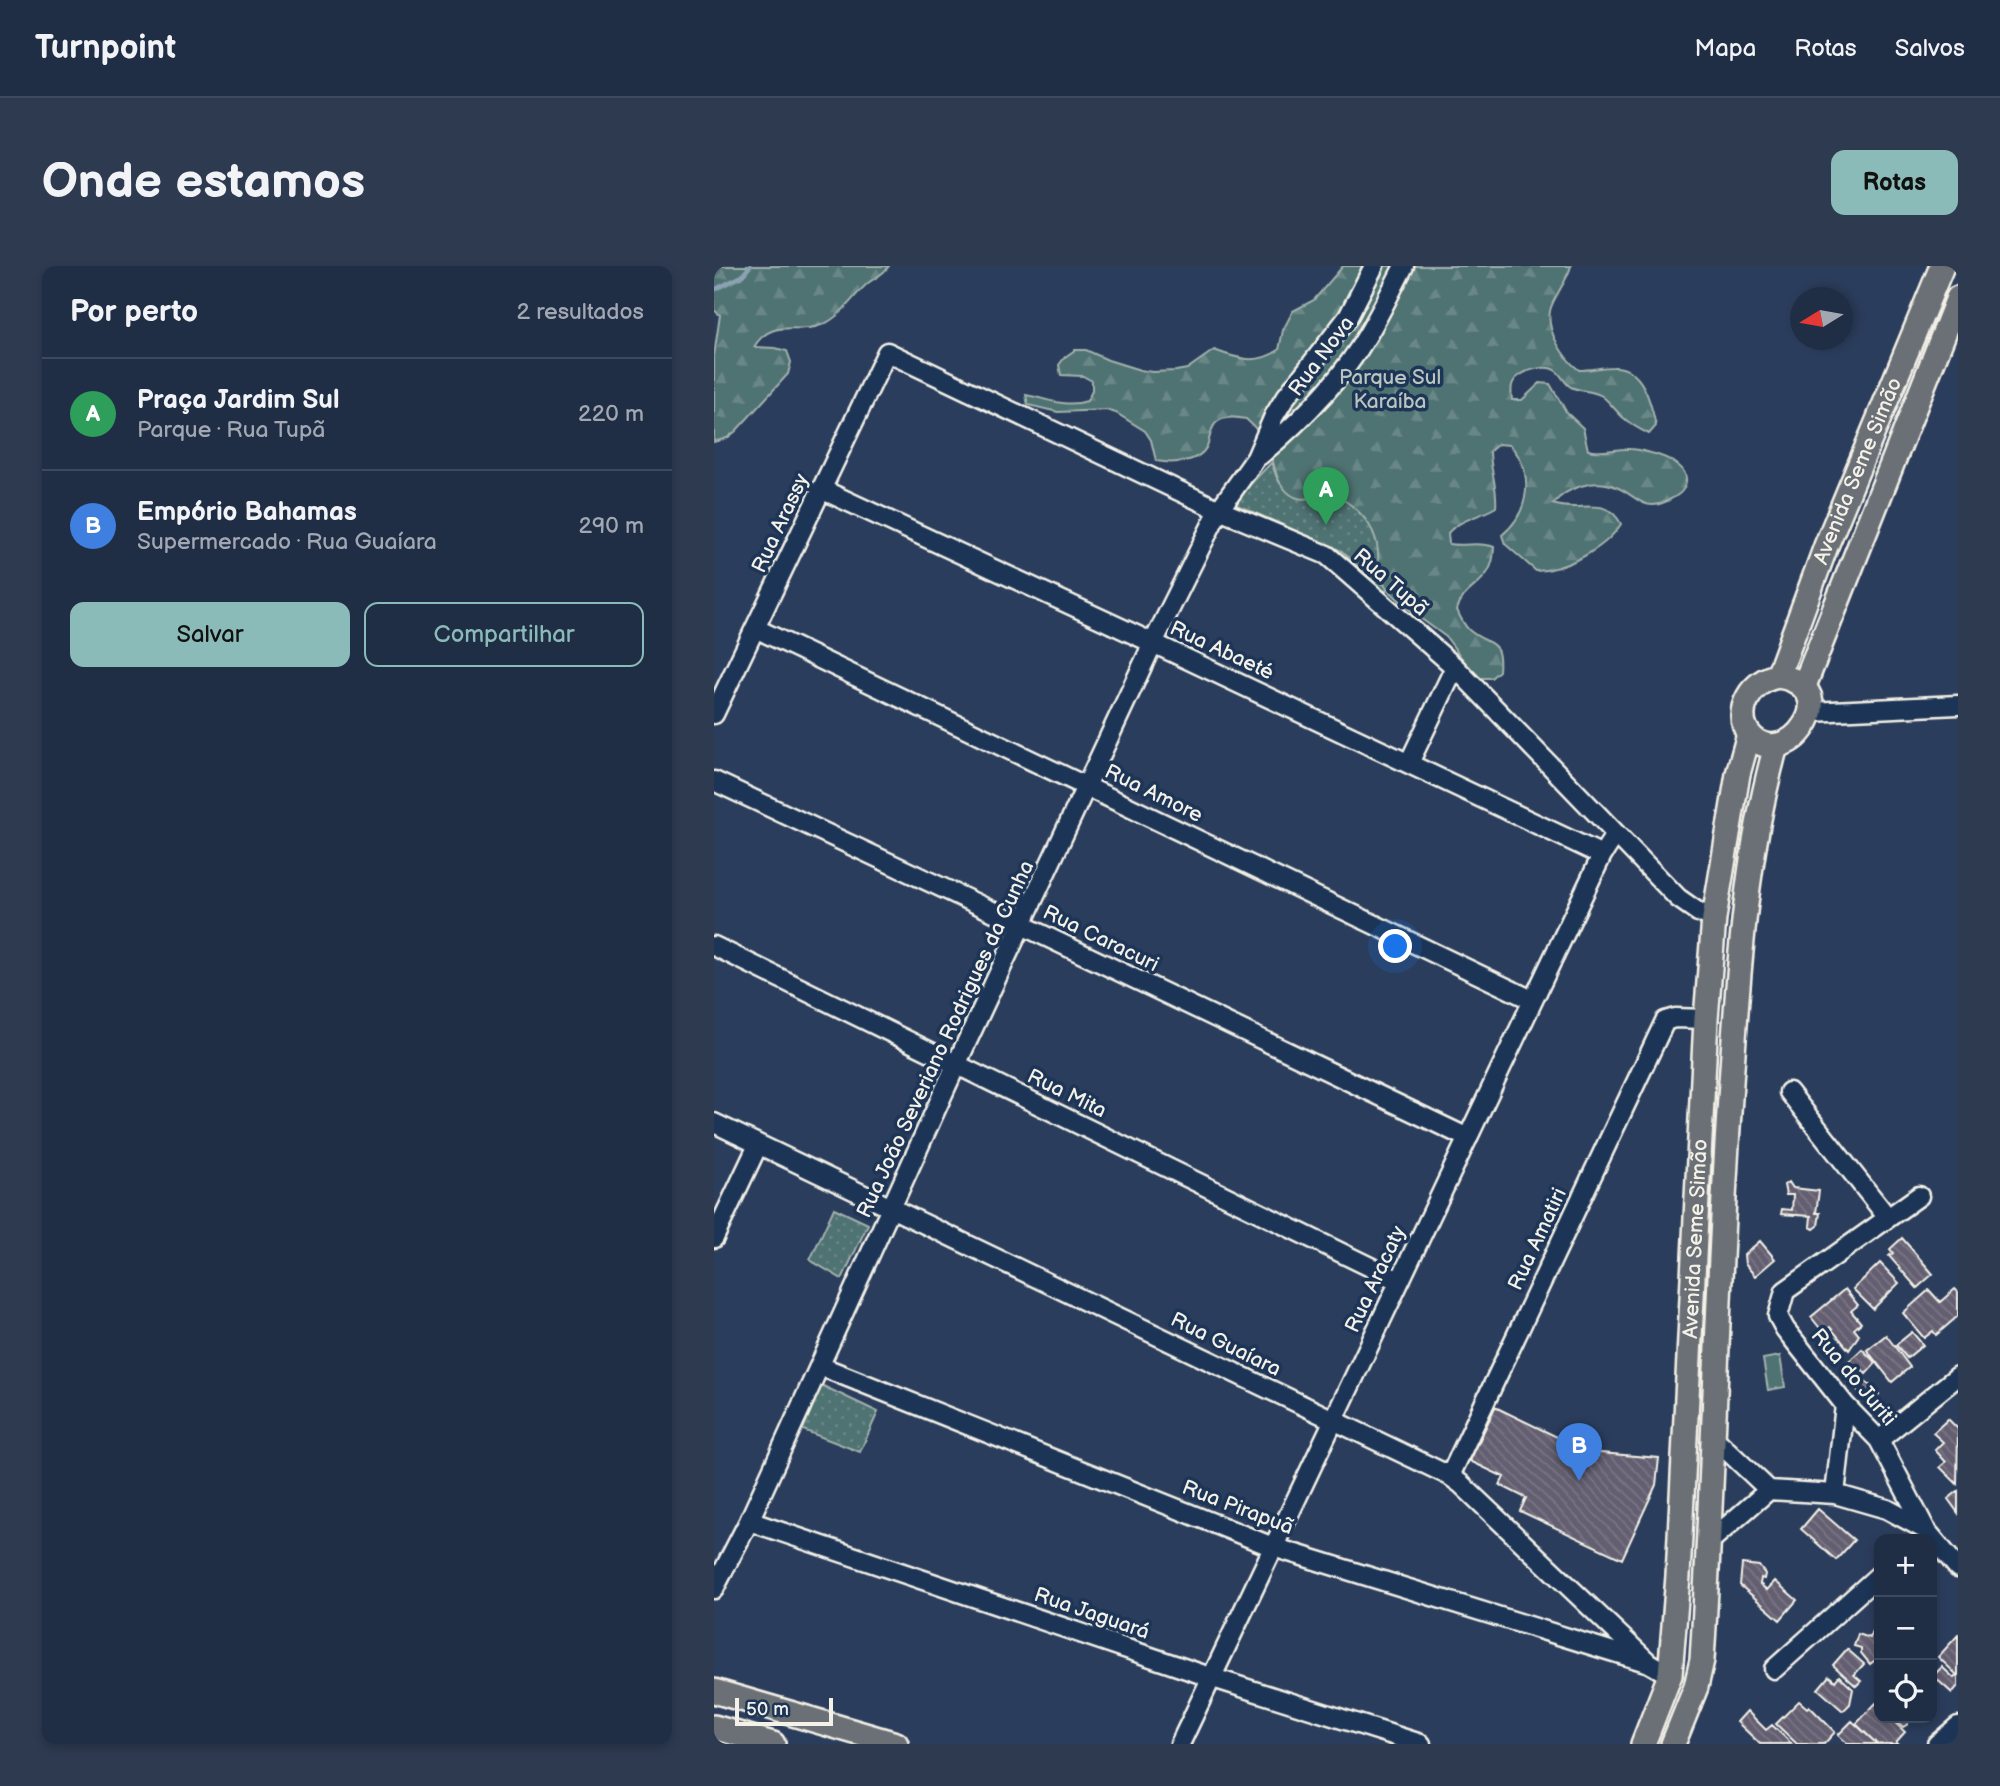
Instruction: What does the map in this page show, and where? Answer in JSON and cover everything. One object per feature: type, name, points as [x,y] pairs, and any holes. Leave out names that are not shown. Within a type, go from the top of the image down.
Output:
[{"type":"main road","name":"Avenida Seme Simão","points":[[1778,676],[1826,546],[1942,266]]},
{"type":"main road","name":"Avenida Seme Simão","points":[[1804,686],[1958,298]]},
{"type":"main road","points":[[1778,676],[1788,677],[1804,686],[1811,703],[1811,712],[1797,736],[1790,742],[1776,746],[1766,744],[1749,734],[1744,716],[1745,705],[1761,681],[1778,676]]},
{"type":"main road","name":"Avenida Seme Simão","points":[[1643,1744],[1670,1675],[1678,1576],[1706,1018],[1714,918],[1738,774],[1749,734]]},
{"type":"main road","name":"Avenida Seme Simão","points":[[1673,1744],[1696,1687],[1702,1660],[1723,1200],[1740,954],[1752,856],[1763,793],[1776,746]]},
{"type":"main road","points":[[1694,1255],[1712,1259],[1716,1267],[1720,1297]]},
{"type":"main road","points":[[1678,1576],[1682,1610],[1688,1622],[1704,1627]]},
{"type":"main road","points":[[714,1691],[896,1744]]},
{"type":"main road","points":[[714,1727],[773,1744]]},
{"type":"street","name":"Rua Nova","points":[[1219,510],[1256,458],[1285,398],[1348,317],[1374,266]]},
{"type":"street","name":"Rua Nova","points":[[1256,458],[1300,420],[1331,385],[1367,336],[1404,266]]},
{"type":"street","name":"Rua Arassy","points":[[714,715],[887,352]]},
{"type":"street","name":"Rua Tupã","points":[[887,352],[1219,510],[1327,555],[1455,667],[1678,898],[1698,912],[1714,918]]},
{"type":"street","name":"Rua Abaeté","points":[[821,489],[1602,855]]},
{"type":"street","name":"Rua João Severiano Rodrigues da Cunha","points":[[714,1589],[749,1521],[956,1065],[1153,643],[1219,510]]},
{"type":"street","name":"Rua Amore","points":[[755,628],[1532,1000]]},
{"type":"street","points":[[1409,764],[1455,667]]},
{"type":"street","points":[[1811,712],[1958,705]]},
{"type":"street","name":"Rua Caracuri","points":[[714,782],[1022,925],[1468,1139]]},
{"type":"street","name":"Rua Aracaty","points":[[1180,1744],[1532,1000],[1602,855],[1615,835]]},
{"type":"street","name":"Rua Mita","points":[[714,946],[1399,1281]]},
{"type":"street","name":"Rua Amatiri","points":[[1450,1476],[1665,1021],[1675,1018],[1706,1018]]},
{"type":"street","points":[[1789,1092],[1888,1218],[1919,1196]]},
{"type":"street","name":"Rua Guaíara","points":[[714,1123],[1450,1476],[1649,1663],[1670,1675]]},
{"type":"street","points":[[714,1238],[758,1145]]},
{"type":"street","name":"Rua do Juriti","points":[[1888,1218],[1784,1291],[1778,1316],[1785,1329],[1845,1405],[1879,1440],[1927,1534]]},
{"type":"street","name":"Rua Pirapuã","points":[[820,1366],[1273,1547],[1649,1663]]},
{"type":"street","points":[[1879,1440],[1958,1376]]},
{"type":"street","points":[[1835,1494],[1845,1405]]},
{"type":"street","points":[[1713,1437],[1769,1490],[1835,1494],[1887,1509],[1925,1534]]},
{"type":"street","points":[[1709,1542],[1769,1490]]},
{"type":"street","points":[[1887,1509],[1907,1494]]},
{"type":"street","name":"Rua Jaguará","points":[[749,1521],[1210,1677],[1421,1744]]},
{"type":"street","points":[[1937,1546],[1958,1569]]},
{"type":"street","points":[[1774,1669],[1874,1579]]},
{"type":"street","points":[[1937,1744],[1958,1726]]},
{"type":"green space","points":[[714,266],[889,266],[868,283],[842,311],[824,324],[777,329],[761,338],[754,347],[787,351],[791,362],[788,374],[736,431],[727,438],[714,442],[714,356],[720,315],[714,310]]},
{"type":"green space","name":"Parque Sul Karaíba","points":[[1343,266],[1571,266],[1550,311],[1549,319],[1557,344],[1579,370],[1613,367],[1632,373],[1644,388],[1656,426],[1649,434],[1631,424],[1602,396],[1571,387],[1558,373],[1548,368],[1532,370],[1516,378],[1512,386],[1512,400],[1522,400],[1540,383],[1550,384],[1567,413],[1583,428],[1588,450],[1630,449],[1658,455],[1678,465],[1686,476],[1686,483],[1679,494],[1653,505],[1641,502],[1608,484],[1591,484],[1566,493],[1553,504],[1600,507],[1615,515],[1621,524],[1595,550],[1559,567],[1536,571],[1505,544],[1502,535],[1519,515],[1523,504],[1526,479],[1523,467],[1510,445],[1498,444],[1490,451],[1496,507],[1458,524],[1448,533],[1449,544],[1483,544],[1494,547],[1489,570],[1466,594],[1457,610],[1469,630],[1496,647],[1499,671],[1491,678],[1481,678],[1473,673],[1446,637],[1387,589],[1378,571],[1379,562],[1350,507],[1335,498],[1303,500],[1284,489],[1277,477],[1267,445],[1246,419],[1221,419],[1213,426],[1207,446],[1198,456],[1185,461],[1163,462],[1156,461],[1151,440],[1145,431],[1116,413],[1106,410],[1058,412],[1028,405],[1026,395],[1064,403],[1087,401],[1092,391],[1092,381],[1083,376],[1061,375],[1059,365],[1075,350],[1086,350],[1108,360],[1152,372],[1187,369],[1214,350],[1247,359],[1271,355],[1279,350],[1283,330],[1293,311],[1314,300]]},
{"type":"green space","points":[[1272,462],[1279,482],[1290,494],[1305,499],[1336,496],[1363,516],[1375,537],[1382,581],[1387,589],[1384,593],[1342,551],[1237,505],[1238,497]]},
{"type":"green space","points":[[834,1208],[868,1224],[842,1279],[810,1260]]},
{"type":"green space","points":[[1780,1356],[1785,1387],[1768,1390],[1763,1359]]},
{"type":"green space","points":[[821,1385],[878,1412],[860,1452],[803,1430]]},
{"type":"building","points":[[1789,1182],[1793,1188],[1819,1191],[1816,1213],[1820,1213],[1818,1226],[1814,1229],[1810,1227],[1811,1216],[1781,1214],[1782,1209],[1792,1210],[1793,1195],[1786,1195],[1784,1185]]},
{"type":"building","points":[[1902,1238],[1933,1274],[1917,1288],[1889,1256],[1893,1253],[1890,1249]]},
{"type":"building","points":[[1760,1241],[1775,1259],[1755,1276],[1745,1264],[1744,1255]]},
{"type":"building","points":[[1880,1263],[1899,1283],[1873,1309],[1853,1289]]},
{"type":"building","points":[[1845,1289],[1858,1305],[1851,1311],[1861,1323],[1854,1329],[1859,1335],[1849,1350],[1830,1327],[1823,1332],[1811,1317]]},
{"type":"building","points":[[1955,1289],[1958,1292],[1958,1316],[1936,1335],[1933,1331],[1924,1338],[1903,1313],[1929,1290],[1940,1302]]},
{"type":"building","points":[[1912,1332],[1923,1345],[1907,1358],[1896,1345]]},
{"type":"building","points":[[1886,1335],[1910,1367],[1892,1382],[1867,1350]]},
{"type":"building","points":[[1862,1349],[1876,1363],[1866,1374],[1860,1367],[1856,1372],[1879,1394],[1871,1403],[1846,1379],[1851,1374],[1843,1367]]},
{"type":"building","points":[[1495,1407],[1588,1452],[1659,1458],[1656,1485],[1622,1559],[1520,1511],[1526,1498],[1500,1485],[1504,1477],[1470,1461]]},
{"type":"building","points":[[1948,1419],[1958,1429],[1957,1484],[1940,1467],[1946,1462],[1935,1450],[1943,1442],[1933,1433]]},
{"type":"building","points":[[1958,1491],[1958,1513],[1948,1499]]},
{"type":"building","points":[[1818,1509],[1854,1540],[1836,1560],[1801,1529]]},
{"type":"building","points":[[1742,1564],[1759,1566],[1765,1574],[1760,1584],[1767,1590],[1775,1581],[1797,1600],[1780,1620],[1740,1585]]},
{"type":"building","points":[[1874,1627],[1874,1661],[1870,1664],[1861,1653],[1861,1648],[1854,1646],[1858,1634],[1870,1638]]},
{"type":"building","points":[[1958,1635],[1958,1686],[1952,1693],[1937,1680],[1937,1672],[1942,1667],[1954,1678],[1957,1675],[1938,1657]]},
{"type":"building","points":[[1847,1649],[1864,1664],[1854,1675],[1861,1681],[1856,1686],[1833,1665]]},
{"type":"building","points":[[1829,1676],[1835,1681],[1839,1676],[1853,1689],[1850,1704],[1843,1711],[1818,1689]]},
{"type":"building","points":[[1799,1701],[1807,1708],[1809,1706],[1835,1732],[1824,1744],[1797,1744],[1776,1724]]},
{"type":"building","points":[[1874,1705],[1874,1723],[1895,1723],[1905,1732],[1896,1742],[1898,1744],[1877,1744],[1856,1724]]},
{"type":"building","points":[[1747,1711],[1766,1730],[1772,1725],[1792,1744],[1760,1744],[1737,1722]]},
{"type":"building","points":[[1852,1721],[1877,1744],[1848,1744],[1838,1735]]},
{"type":"waterway","points":[[714,290],[742,276],[750,266]]},
{"type":"place","name":"Praça Jardim Sul","points":[[1326,525]]},
{"type":"place","name":"Empório Bahamas","points":[[1579,1481]]}]
